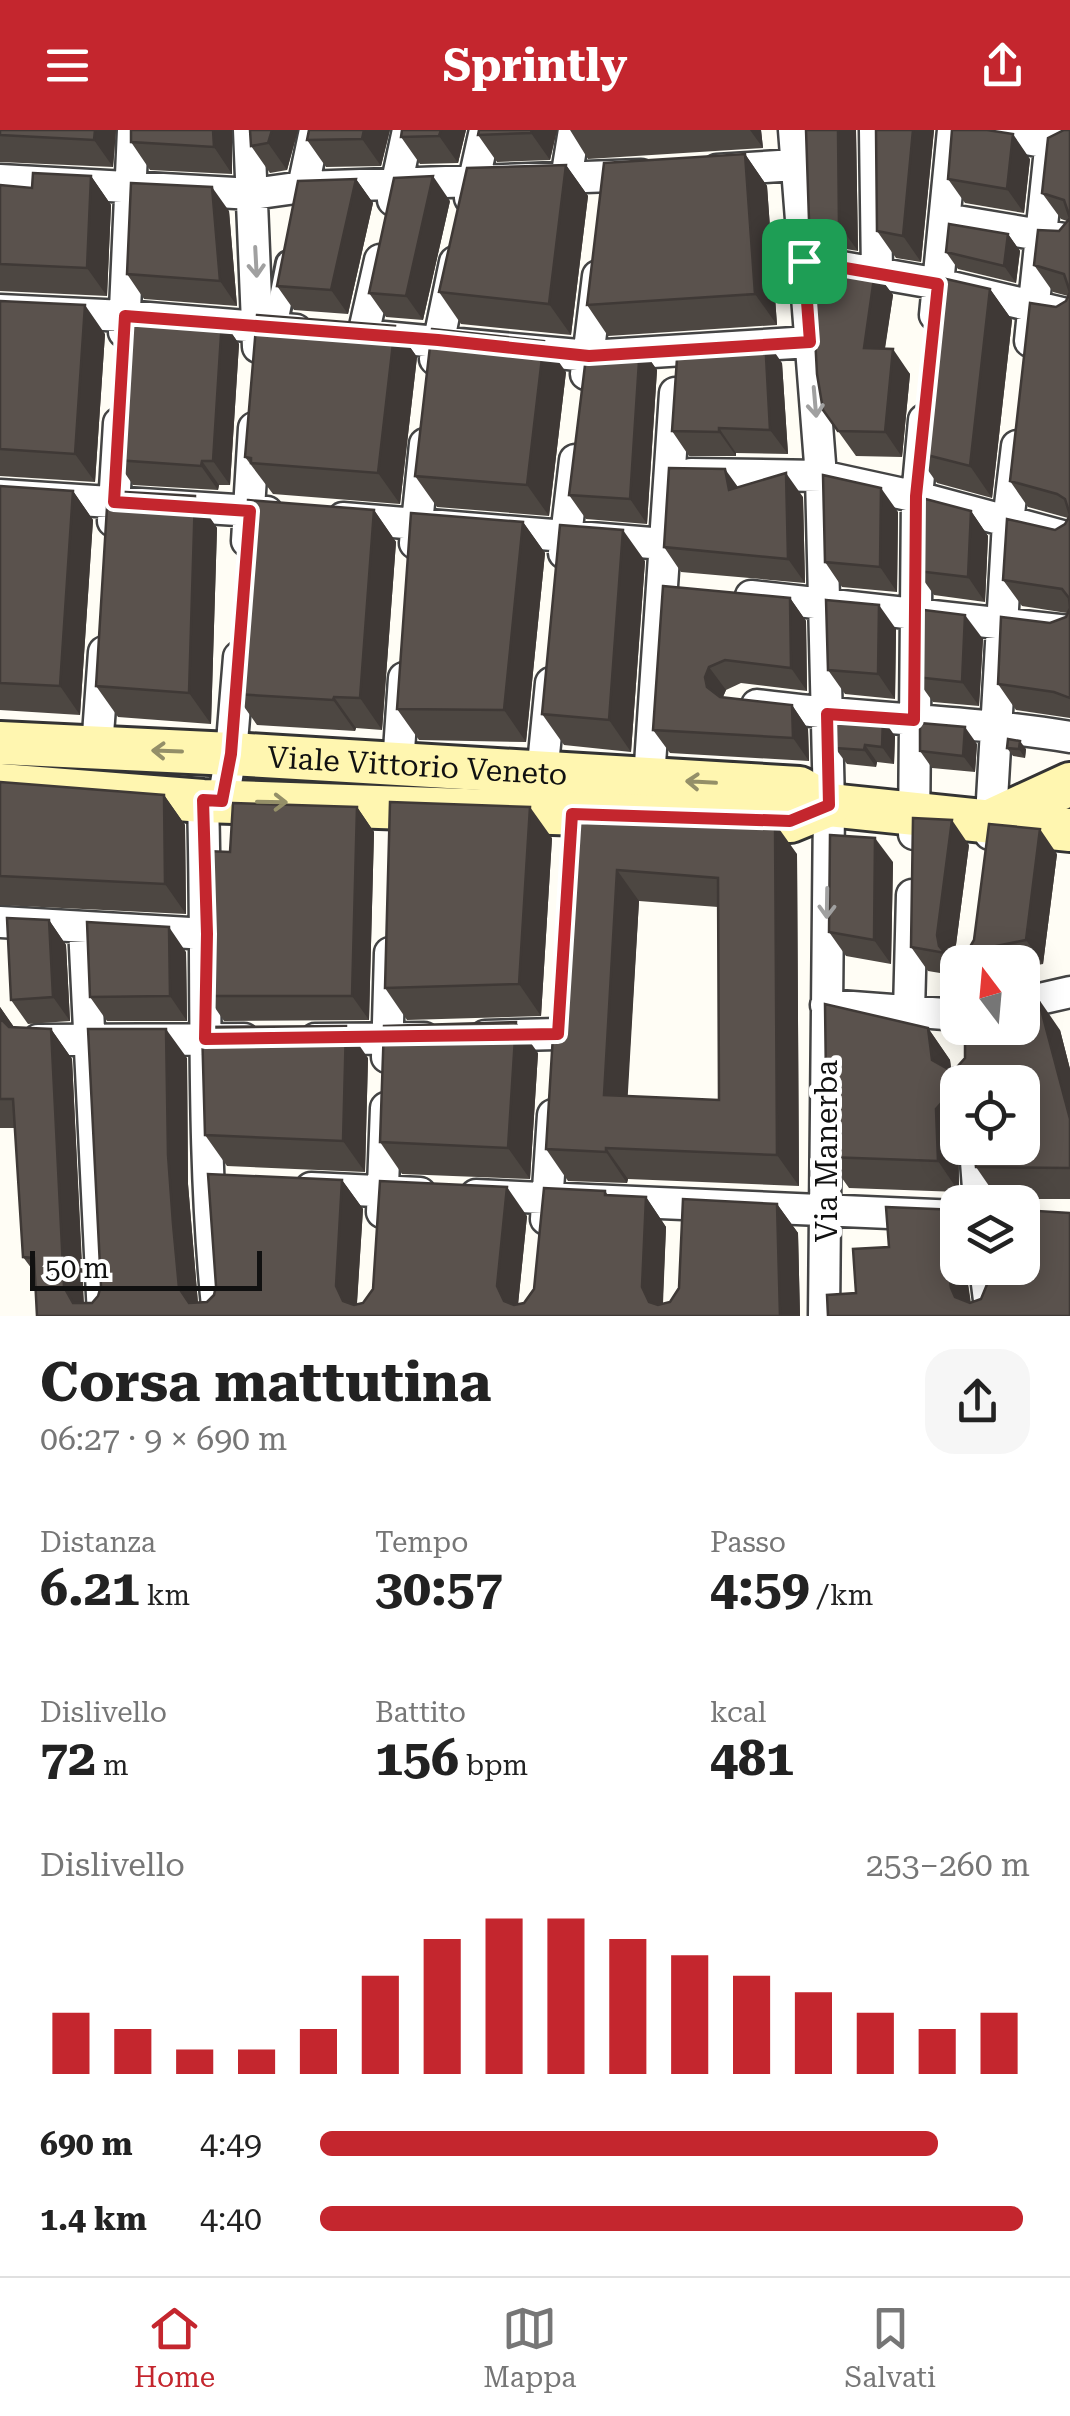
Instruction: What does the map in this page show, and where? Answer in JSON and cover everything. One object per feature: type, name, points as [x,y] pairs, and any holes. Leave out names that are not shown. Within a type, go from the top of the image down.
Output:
[{"type":"main road","name":"Viale Vittorio Veneto","points":[[0,743],[231,754],[395,805],[542,775],[799,788],[914,847],[989,838],[1066,806]]},
{"type":"main road","name":"Viale Vittorio Veneto","points":[[0,785],[213,801],[395,805],[571,832],[790,821],[829,805]]},
{"type":"street","points":[[123,353],[133,130]]},
{"type":"street","points":[[249,130],[267,328]]},
{"type":"street","points":[[301,195],[314,130]]},
{"type":"street","points":[[363,335],[408,130]]},
{"type":"street","points":[[412,580],[438,340],[485,130]]},
{"type":"street","points":[[566,178],[574,130]]},
{"type":"street","name":"Via Manerba","points":[[794,130],[821,476],[829,805],[824,1316]]},
{"type":"street","points":[[875,130],[877,273]]},
{"type":"street","points":[[932,342],[953,130]]},
{"type":"street","points":[[972,130],[1058,140],[1056,238],[1034,309],[1027,367]]},
{"type":"street","points":[[0,180],[301,195],[396,185],[794,165]]},
{"type":"street","points":[[605,213],[609,177]]},
{"type":"street","points":[[946,219],[1056,238]]},
{"type":"street","points":[[245,567],[256,392],[267,328],[292,240]]},
{"type":"street","points":[[561,576],[601,249]]},
{"type":"street","points":[[804,261],[938,284],[1034,309],[1070,314]]},
{"type":"street","points":[[0,310],[438,340],[589,356],[810,342]]},
{"type":"street","points":[[648,779],[677,353]]},
{"type":"street","points":[[110,559],[121,390]]},
{"type":"street","points":[[910,1012],[916,496],[926,400]]},
{"type":"street","points":[[989,838],[1008,522],[1020,425]]},
{"type":"street","points":[[671,474],[821,476],[916,496],[1070,538]]},
{"type":"street","points":[[0,495],[664,544]]},
{"type":"street","points":[[663,588],[1070,631]]},
{"type":"street","points":[[97,748],[106,616]]},
{"type":"street","points":[[218,1316],[207,1184],[207,934],[213,801],[231,754],[241,623]]},
{"type":"street","points":[[395,805],[406,654]]},
{"type":"street","points":[[542,775],[553,656]]},
{"type":"street","points":[[740,702],[827,714],[998,725],[1070,738]]},
{"type":"street","points":[[0,922],[207,934]]},
{"type":"street","points":[[380,1245],[391,922]]},
{"type":"street","points":[[84,926],[103,1316]]},
{"type":"street","points":[[1040,999],[1070,992]]},
{"type":"street","points":[[542,1257],[560,997]]},
{"type":"street","points":[[826,1005],[940,1014]]},
{"type":"street","points":[[38,1040],[558,1034]]},
{"type":"street","points":[[207,1184],[246,1186]]},
{"type":"street","points":[[286,1187],[940,1215]]},
{"type":"street","points":[[685,1242],[686,1205]]},
{"type":"street","points":[[988,1285],[991,1316]]},
{"type":"building","points":[[0,130],[95,130],[94,140],[0,135]]},
{"type":"building","points":[[131,130],[213,130],[214,147],[131,142]]},
{"type":"building","points":[[250,130],[272,130],[268,143],[251,146]]},
{"type":"building","points":[[309,130],[364,130],[362,139],[307,140]]},
{"type":"building","points":[[402,130],[441,130],[439,136],[401,137]]},
{"type":"building","points":[[479,130],[532,130],[478,135]]},
{"type":"building","points":[[806,130],[838,130],[839,225],[809,220]]},
{"type":"building","points":[[876,130],[913,130],[903,236],[877,231]]},
{"type":"building","points":[[952,130],[1013,134],[1007,189],[948,179]]},
{"type":"building","points":[[1070,130],[1070,218],[1064,200],[1042,193],[1048,138]]},
{"type":"building","points":[[745,154],[755,294],[587,305],[604,163]]},
{"type":"building","points":[[566,165],[549,304],[439,292],[467,168]]},
{"type":"building","points":[[33,173],[91,176],[87,268],[0,264],[0,185],[32,188]]},
{"type":"building","points":[[433,176],[406,296],[369,293],[394,178]]},
{"type":"building","points":[[356,179],[331,290],[277,286],[298,181]]},
{"type":"building","points":[[131,183],[212,187],[220,281],[127,274]]},
{"type":"building","points":[[1070,218],[1070,292],[1064,274],[1034,265],[1038,230],[1059,231]]},
{"type":"building","points":[[949,224],[1008,234],[1004,266],[946,252]]},
{"type":"building","points":[[811,260],[875,271],[864,348],[893,349],[885,432],[838,431],[823,410],[817,374]]},
{"type":"building","points":[[933,276],[990,289],[970,466],[915,452]]},
{"type":"building","points":[[1070,292],[1070,515],[1065,499],[1057,494],[1010,481],[1030,303],[1056,307],[1066,301]]},
{"type":"building","points":[[0,301],[85,305],[75,454],[0,449]]},
{"type":"building","points":[[125,312],[222,319],[213,461],[202,461],[201,466],[116,460]]},
{"type":"building","points":[[257,315],[395,326],[378,473],[251,463],[251,458],[245,457]]},
{"type":"building","points":[[432,329],[544,341],[527,485],[415,476]]},
{"type":"building","points":[[765,338],[770,430],[672,431],[678,344]]},
{"type":"building","points":[[640,346],[630,499],[569,495],[587,349]]},
{"type":"building","points":[[669,468],[725,469],[729,490],[786,473],[788,559],[664,547]]},
{"type":"building","points":[[823,475],[881,488],[880,567],[825,562]]},
{"type":"building","points":[[0,486],[73,491],[60,686],[0,683]]},
{"type":"building","points":[[108,491],[195,496],[189,693],[96,686]]},
{"type":"building","points":[[918,497],[971,511],[968,577],[917,571]]},
{"type":"building","points":[[248,500],[374,510],[360,698],[235,694]]},
{"type":"building","points":[[411,513],[523,522],[504,710],[397,709]]},
{"type":"building","points":[[1070,515],[1070,608],[1062,589],[1003,580],[1007,519],[1055,530]]},
{"type":"building","points":[[560,525],[623,530],[609,720],[542,714]]},
{"type":"building","points":[[663,586],[790,598],[791,668],[725,660],[709,667],[705,677],[707,687],[720,697],[792,705],[793,738],[653,730]]},
{"type":"building","points":[[826,600],[879,605],[878,674],[828,670]]},
{"type":"building","points":[[1070,608],[1070,698],[998,684],[1001,617],[1050,623],[1066,617]]},
{"type":"building","points":[[916,609],[965,615],[962,682],[915,677]]},
{"type":"building","points":[[834,715],[883,719],[882,747],[835,748]]},
{"type":"building","points":[[920,723],[965,727],[963,756],[920,751]]},
{"type":"building","points":[[1008,739],[1020,741],[1019,749],[1007,748]]},
{"type":"building","points":[[0,782],[164,795],[165,884],[0,876]]},
{"type":"building","points":[[390,802],[530,807],[519,984],[385,988]]},
{"type":"building","points":[[233,803],[357,807],[352,996],[207,996],[206,851],[230,852]]},
{"type":"building","points":[[567,808],[775,823],[777,1155],[546,1149]],"holes":[[[617,870],[718,878],[719,1100],[604,1095]]]},
{"type":"building","points":[[913,818],[952,820],[937,935],[940,952],[911,947]]},
{"type":"building","points":[[989,824],[1040,829],[1026,940],[971,945]]},
{"type":"building","points":[[830,835],[875,838],[874,940],[829,932]]},
{"type":"building","points":[[7,918],[49,920],[53,997],[11,1000]]},
{"type":"building","points":[[87,922],[169,927],[170,996],[90,997]]},
{"type":"building","points":[[825,1004],[928,1028],[932,1060],[941,1065],[940,1104],[936,1109],[938,1161],[827,1157]]},
{"type":"building","points":[[1040,1006],[1070,1119],[1070,1168],[976,1167],[1040,1165],[1040,1065],[959,1065],[965,1058],[965,1045],[1040,1045]]},
{"type":"building","points":[[0,1012],[9,1027],[51,1029],[64,1287],[73,1303],[92,1303],[101,1286],[88,1029],[166,1029],[173,1224],[179,1288],[189,1303],[207,1302],[216,1286],[208,1174],[342,1180],[336,1286],[343,1301],[354,1305],[363,1303],[373,1289],[380,1181],[507,1187],[497,1286],[504,1301],[514,1305],[524,1303],[534,1289],[544,1188],[646,1197],[642,1287],[649,1302],[658,1305],[670,1302],[679,1288],[683,1199],[777,1204],[780,1316],[37,1316],[34,1258],[23,1257],[13,1099],[0,1099]]},
{"type":"building","points":[[516,1022],[508,1148],[380,1142],[384,1026]]},
{"type":"building","points":[[346,1026],[343,1141],[205,1135],[202,1027]]},
{"type":"building","points":[[886,1207],[940,1209],[940,1285],[951,1285],[955,1297],[970,1303],[981,1299],[987,1285],[1040,1285],[1040,1211],[1070,1213],[1070,1316],[828,1316],[827,1295],[856,1293],[853,1249],[889,1247]]},
{"type":"route","points":[[804,261],[938,284],[916,496],[914,720],[827,714],[829,805],[790,821],[572,814],[558,1034],[205,1039],[203,800],[222,801],[231,754],[250,511],[114,502],[125,316],[589,356],[677,353],[810,342],[804,261]]}]
